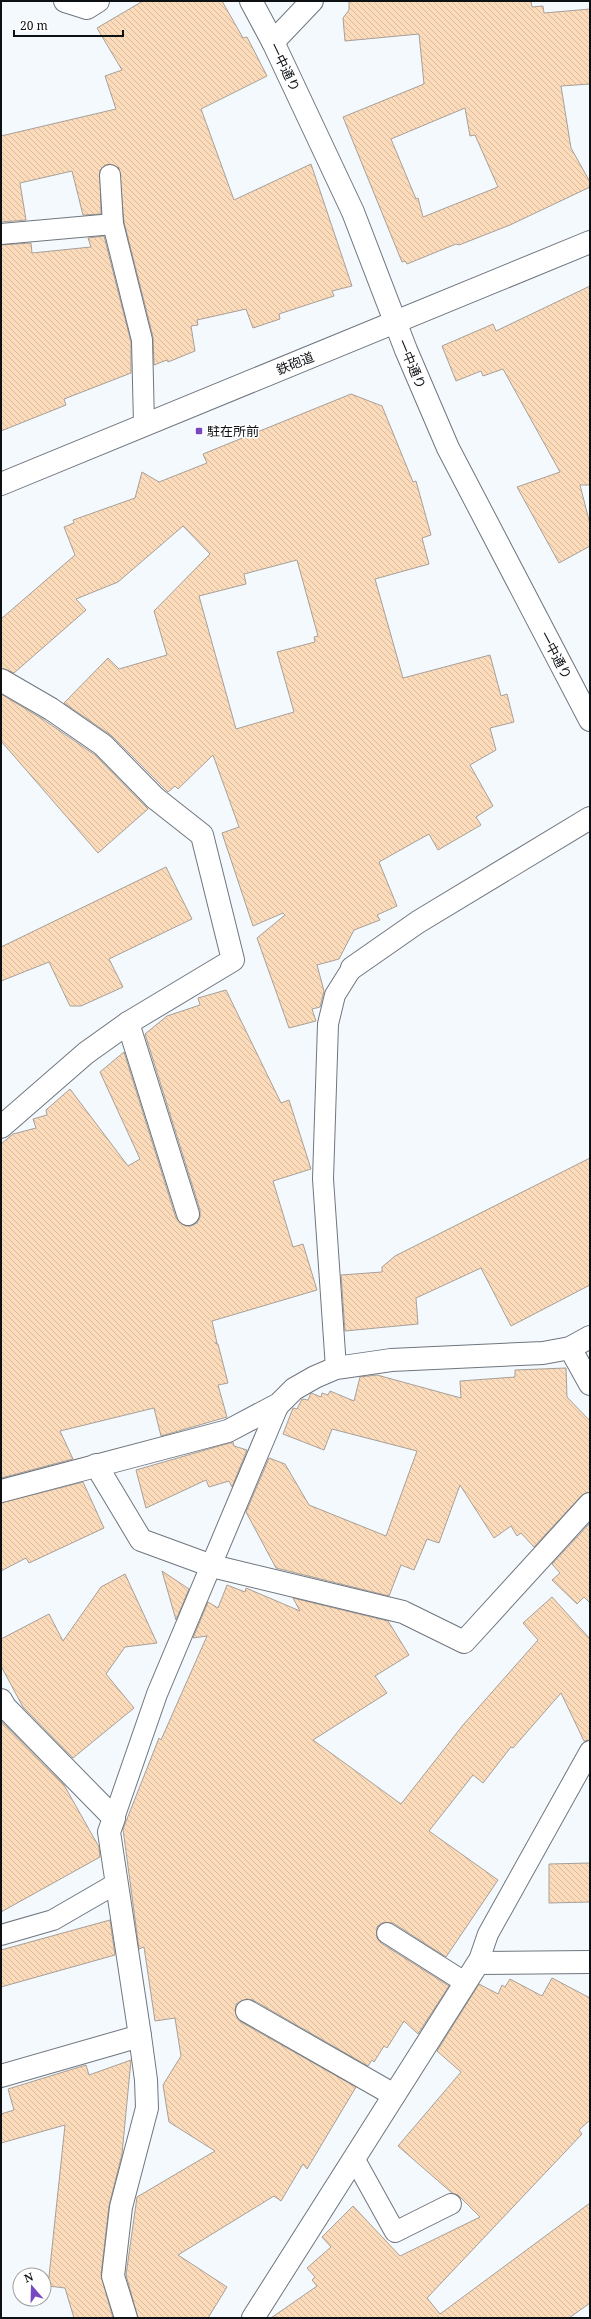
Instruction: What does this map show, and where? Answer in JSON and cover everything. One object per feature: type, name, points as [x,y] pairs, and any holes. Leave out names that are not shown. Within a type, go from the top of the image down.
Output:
[{"type":"street","points":[[65,1],[87,8],[98,1]]},
{"type":"street","name":"一中通り","points":[[251,1],[273,42],[353,212],[395,322],[448,448],[590,720]]},
{"type":"street","points":[[273,42],[312,1]]},
{"type":"street","name":"鉄砲道","points":[[1,484],[590,242]]},
{"type":"street","points":[[1,680],[51,709],[103,745],[155,798],[202,835],[232,960],[128,1023],[86,1053],[1,1127]]},
{"type":"street","points":[[352,968],[418,922],[590,818]]},
{"type":"street","points":[[128,1023],[188,1214]]},
{"type":"street","points":[[1,1492],[96,1465],[228,1431],[279,1404],[294,1389],[315,1376],[336,1368],[391,1360],[543,1353],[570,1348],[590,1337]]},
{"type":"street","points":[[570,1348],[590,1384]]},
{"type":"street","points":[[96,1465],[142,1540],[212,1566],[403,1612],[464,1642],[590,1504]]},
{"type":"street","points":[[1,1700],[5,1707],[114,1818],[109,1832],[146,2080],[146,2108],[121,2207],[113,2276],[126,2318]]},
{"type":"street","points":[[253,2318],[478,1963],[590,1962]]},
{"type":"street","points":[[248,2011],[394,2095]]},
{"type":"street","points":[[1,2076],[140,2036]]},
{"type":"lane","points":[[110,175],[113,224],[142,340],[144,424]]},
{"type":"lane","points":[[1,234],[113,224]]},
{"type":"lane","points":[[336,1368],[323,1179],[328,1024],[335,995],[352,968]]},
{"type":"lane","points":[[114,1818],[157,1694],[279,1404]]},
{"type":"lane","points":[[478,1963],[488,1934],[590,1751]]},
{"type":"lane","points":[[1,1935],[53,1920],[117,1883]]},
{"type":"lane","points":[[387,1933],[466,1983]]},
{"type":"lane","points":[[354,2158],[395,2232],[451,2204]]},
{"type":"building","points":[[143,1],[222,1],[243,38],[247,37],[267,76],[201,109],[234,200],[311,164],[352,286],[332,291],[334,296],[279,314],[280,319],[253,328],[246,309],[197,320],[198,325],[191,326],[195,351],[168,362],[167,360],[154,365],[153,337],[124,222],[119,168],[109,164],[100,170],[101,214],[83,215],[72,171],[20,183],[26,220],[1,222],[1,136],[116,109],[105,76],[122,70],[97,28]]},
{"type":"building","points":[[349,1],[531,1],[532,7],[543,6],[544,13],[590,9],[590,84],[561,86],[571,148],[590,182],[590,187],[510,225],[459,245],[456,244],[407,264],[405,261],[402,262],[343,117],[424,84],[419,34],[345,41],[343,18],[349,10]],"holes":[[[465,108],[470,136],[475,135],[498,187],[423,217],[418,198],[416,199],[391,139]]]},
{"type":"building","points":[[104,236],[131,342],[131,373],[64,399],[66,405],[1,431],[1,245],[31,243],[32,253],[91,247],[88,238]]},
{"type":"building","points":[[590,286],[590,485],[580,485],[590,524],[590,546],[559,563],[517,487],[560,472],[503,369],[483,376],[481,371],[456,381],[442,346],[493,324],[496,331]]},
{"type":"building","points":[[351,394],[382,406],[413,482],[416,481],[431,535],[422,538],[429,564],[375,579],[403,678],[490,655],[501,696],[507,694],[514,722],[490,728],[496,750],[470,765],[493,806],[476,817],[481,825],[438,850],[429,834],[379,862],[397,906],[377,915],[380,920],[354,930],[339,959],[317,965],[324,991],[320,1007],[312,1009],[316,1021],[289,1028],[257,938],[285,915],[283,913],[253,926],[222,833],[239,827],[213,755],[178,789],[175,786],[168,792],[112,736],[64,703],[108,658],[119,669],[167,655],[154,611],[210,554],[183,526],[118,582],[76,599],[86,610],[14,673],[1,668],[1,619],[75,555],[64,527],[74,523],[73,520],[135,498],[142,472],[159,482],[207,463],[203,454]],"holes":[[[297,560],[318,636],[314,637],[315,642],[277,652],[294,712],[236,729],[199,596],[246,584],[244,574]]]},
{"type":"building","points":[[1,694],[44,720],[95,755],[148,809],[98,853],[1,741]]},
{"type":"building","points":[[166,867],[192,919],[109,959],[123,987],[81,1006],[70,1006],[49,962],[1,981],[1,947]]},
{"type":"building","points":[[226,990],[281,1103],[289,1100],[311,1169],[273,1181],[293,1247],[303,1244],[317,1290],[212,1321],[217,1343],[215,1343],[218,1344],[228,1383],[218,1385],[227,1417],[161,1436],[154,1408],[60,1431],[73,1459],[1,1478],[1,1144],[13,1134],[36,1128],[33,1119],[47,1115],[46,1110],[70,1089],[128,1166],[140,1159],[100,1072],[124,1052],[176,1218],[185,1226],[191,1226],[197,1223],[200,1217],[200,1210],[145,1034],[167,1016],[200,1005],[198,998]]},
{"type":"building","points":[[590,1158],[590,1285],[511,1326],[481,1268],[416,1298],[418,1324],[345,1331],[341,1275],[382,1272],[382,1267],[395,1256]]},
{"type":"building","points":[[566,1368],[567,1397],[590,1421],[590,1492],[581,1496],[534,1547],[521,1533],[517,1536],[511,1526],[494,1538],[460,1485],[439,1543],[427,1539],[414,1570],[401,1565],[389,1596],[276,1568],[246,1512],[269,1458],[285,1464],[309,1505],[386,1536],[417,1451],[332,1429],[324,1450],[283,1434],[293,1408],[297,1409],[302,1399],[308,1400],[311,1393],[321,1397],[322,1393],[328,1395],[330,1391],[354,1401],[360,1377],[377,1375],[461,1398],[460,1381],[515,1377],[515,1370]]},
{"type":"building","points":[[233,1442],[234,1446],[247,1450],[232,1487],[229,1481],[209,1487],[206,1480],[146,1508],[136,1470]]},
{"type":"building","points":[[83,1482],[104,1528],[29,1563],[26,1558],[1,1571],[1,1503]]},
{"type":"building","points":[[590,1523],[590,1603],[584,1597],[577,1604],[552,1580],[560,1573],[552,1564]]},
{"type":"building","points":[[162,1571],[189,1589],[176,1620]]},
{"type":"building","points":[[125,1574],[157,1643],[125,1647],[106,1674],[134,1708],[73,1758],[23,1707],[1,1666],[1,1639],[49,1614],[63,1641],[101,1587]]},
{"type":"building","points":[[227,1585],[245,1592],[246,1588],[300,1611],[293,1598],[388,1621],[409,1655],[375,1676],[387,1693],[313,1740],[401,1804],[463,1725],[538,1640],[523,1623],[552,1597],[590,1639],[590,1740],[584,1741],[561,1693],[513,1748],[511,1747],[483,1783],[473,1775],[429,1831],[498,1880],[446,1957],[393,1923],[382,1923],[377,1927],[377,1938],[381,1943],[449,1986],[418,2034],[404,2021],[387,2048],[384,2046],[374,2062],[372,2060],[368,2066],[253,2000],[247,1999],[236,2004],[235,2011],[241,2022],[356,2087],[307,2169],[303,2164],[281,2201],[274,2196],[178,2255],[227,2287],[208,2318],[138,2318],[126,2275],[137,2197],[215,2151],[169,2122],[163,2085],[181,2056],[175,2018],[155,2021],[144,1947],[139,1949],[123,1829],[159,1738],[161,1740],[207,1636],[193,1638],[208,1602],[218,1608]]},
{"type":"building","points":[[1,1721],[64,1785],[99,1847],[100,1857],[1,1912]]},
{"type":"building","points":[[590,1863],[590,1902],[549,1903],[549,1864]]},
{"type":"building","points":[[110,1920],[115,1955],[1,1987],[1,1950]]},
{"type":"building","points":[[552,1978],[590,1998],[590,2120],[579,2130],[582,2134],[427,2298],[440,2314],[590,2203],[590,2303],[569,2318],[271,2318],[317,2286],[312,2280],[315,2277],[307,2268],[331,2247],[322,2237],[353,2206],[400,2256],[480,2217],[458,2195],[452,2193],[398,2146],[461,2072],[437,2051],[479,1984],[498,1994],[502,1985],[505,1987],[510,1979],[542,1996]]},
{"type":"building","points":[[131,2060],[122,2154],[109,2206],[101,2275],[113,2318],[74,2318],[65,2288],[52,2286],[52,2267],[50,2267],[65,2125],[1,2143],[1,2114],[14,2110],[8,2089],[86,2065],[89,2075]]},
{"type":"place","name":"駐在所前","points":[[199,431]]}]
